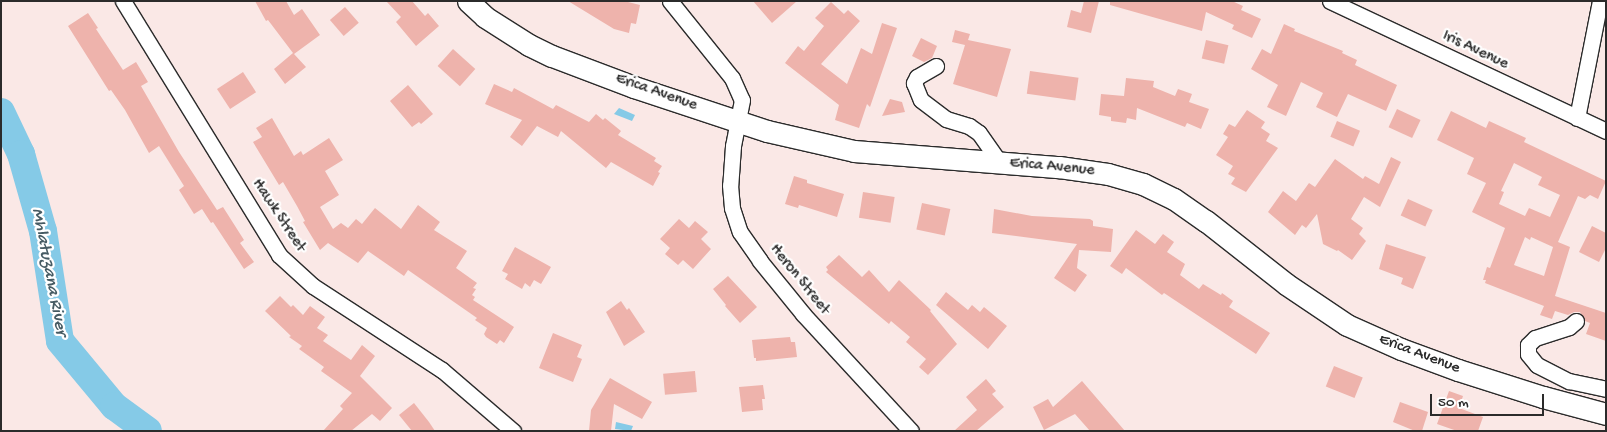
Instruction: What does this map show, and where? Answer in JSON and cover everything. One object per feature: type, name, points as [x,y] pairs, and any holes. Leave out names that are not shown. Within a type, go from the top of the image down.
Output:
[{"type":"street","name":"Hawk Street","points":[[123,1],[279,255],[313,286],[442,370],[513,431]]},
{"type":"street","name":"Erica Avenue","points":[[468,1],[485,17],[529,45],[552,56],[634,87],[783,135],[854,151],[1108,174],[1143,184],[1174,199],[1206,221],[1286,284],[1347,325],[1401,349],[1458,370],[1543,397],[1606,414]]},
{"type":"street","name":"Heron Street","points":[[670,1],[739,90],[742,100],[733,146],[730,185],[732,208],[740,232],[760,261],[803,314],[909,430]]},
{"type":"street","name":"Iris Avenue","points":[[1330,1],[1606,131]]},
{"type":"street","points":[[1577,118],[1600,1]]},
{"type":"street","points":[[936,66],[917,77],[914,83],[921,100],[939,115],[969,126],[979,133],[1000,163]]},
{"type":"street","points":[[1576,321],[1570,327],[1535,338],[1528,345],[1528,354],[1536,365],[1569,381],[1606,389]]},
{"type":"water","points":[[619,108],[635,115],[632,121],[614,114]]},
{"type":"water","points":[[616,422],[633,426],[631,431],[615,429]]},
{"type":"building","points":[[255,1],[286,1],[294,15],[302,9],[320,35],[294,54],[306,67],[285,84],[274,69],[293,53],[268,20],[266,21]]},
{"type":"building","points":[[386,1],[412,1],[425,16],[428,13],[439,26],[416,46],[396,22],[401,17]]},
{"type":"building","points":[[568,1],[624,1],[640,5],[636,24],[631,23],[629,33],[614,29]]},
{"type":"building","points":[[753,1],[797,1],[772,23]]},
{"type":"building","points":[[1084,1],[1099,1],[1091,33],[1067,27],[1071,10],[1081,13]]},
{"type":"building","points":[[1110,1],[1232,1],[1243,6],[1241,10],[1261,19],[1252,38],[1232,29],[1234,25],[1206,12],[1202,31],[1110,5]]},
{"type":"building","points":[[831,2],[844,14],[848,10],[860,21],[821,64],[847,84],[861,48],[872,54],[882,23],[897,28],[870,107],[867,104],[859,128],[835,120],[839,105],[785,63],[798,46],[804,51],[824,26],[815,18]]},
{"type":"building","points":[[345,7],[359,23],[344,36],[330,20]]},
{"type":"building","points":[[88,13],[98,28],[96,29],[123,70],[136,62],[148,82],[141,86],[179,152],[217,210],[223,207],[244,240],[240,243],[254,262],[244,269],[213,222],[211,223],[202,209],[194,214],[179,190],[184,186],[159,146],[149,153],[125,110],[111,90],[109,91],[68,26]]},
{"type":"building","points":[[1284,24],[1295,29],[1294,31],[1343,51],[1342,53],[1357,60],[1355,65],[1397,85],[1386,111],[1348,94],[1337,117],[1316,107],[1323,93],[1301,82],[1286,116],[1267,107],[1278,85],[1251,69],[1262,49],[1271,54]]},
{"type":"building","points":[[955,30],[970,34],[968,40],[1011,49],[997,97],[953,84],[965,45],[952,42]]},
{"type":"building","points":[[921,38],[937,46],[932,58],[924,62],[912,56]]},
{"type":"building","points":[[1206,40],[1228,45],[1224,64],[1202,59]]},
{"type":"building","points":[[453,49],[475,69],[460,86],[438,66]]},
{"type":"building","points":[[1030,71],[1079,78],[1075,101],[1027,94]]},
{"type":"building","points":[[243,72],[256,92],[230,109],[217,89]]},
{"type":"building","points":[[1126,78],[1154,81],[1153,87],[1175,96],[1178,89],[1192,94],[1189,102],[1209,109],[1201,129],[1187,123],[1185,127],[1137,108],[1136,120],[1127,118],[1126,123],[1111,121],[1111,117],[1099,115],[1101,94],[1124,96]]},
{"type":"building","points":[[494,84],[512,92],[514,88],[553,109],[556,105],[589,122],[596,114],[603,120],[605,118],[621,131],[618,135],[656,158],[654,161],[662,166],[653,186],[611,162],[606,168],[561,131],[558,137],[537,126],[522,146],[510,137],[522,120],[485,104]]},
{"type":"building","points":[[408,85],[433,114],[421,124],[419,122],[412,127],[390,101]]},
{"type":"building","points":[[890,99],[902,102],[905,112],[882,116]]},
{"type":"building","points":[[1397,109],[1421,120],[1412,138],[1389,127]]},
{"type":"building","points":[[1247,110],[1265,122],[1261,128],[1270,134],[1266,141],[1278,148],[1246,192],[1231,184],[1235,178],[1228,174],[1233,166],[1216,155],[1228,137],[1223,134],[1229,124],[1235,127]]},
{"type":"building","points":[[1451,111],[1486,128],[1489,121],[1526,138],[1524,142],[1606,181],[1598,199],[1590,195],[1585,199],[1578,196],[1558,242],[1570,247],[1555,296],[1606,313],[1606,341],[1586,334],[1590,323],[1585,321],[1580,312],[1568,315],[1555,311],[1552,319],[1540,315],[1544,306],[1485,283],[1486,280],[1483,280],[1487,267],[1490,268],[1505,228],[1472,212],[1486,183],[1467,174],[1474,158],[1437,140]],"holes":[[[1514,163],[1542,177],[1538,185],[1560,195],[1550,217],[1529,208],[1525,216],[1499,204],[1504,192],[1501,191]],[[1525,237],[1530,240],[1531,237],[1553,247],[1544,276],[1514,265]]]},
{"type":"building","points":[[272,118],[294,156],[301,151],[303,155],[329,138],[343,160],[325,171],[339,195],[320,207],[333,229],[341,223],[348,228],[356,219],[362,224],[375,208],[401,229],[418,205],[440,222],[434,230],[467,251],[456,268],[477,283],[473,288],[476,289],[472,295],[475,297],[473,300],[514,327],[504,343],[500,340],[497,344],[486,337],[484,334],[487,328],[475,320],[477,318],[408,270],[404,276],[368,251],[358,263],[328,243],[320,250],[303,222],[305,221],[283,182],[279,185],[253,142],[262,137],[256,128]]},
{"type":"building","points":[[1337,121],[1360,131],[1353,146],[1330,137]]},
{"type":"building","points":[[1391,157],[1401,162],[1380,207],[1364,197],[1351,219],[1363,228],[1359,234],[1366,241],[1352,260],[1338,250],[1323,244],[1317,214],[1306,228],[1302,225],[1295,235],[1268,212],[1283,191],[1296,201],[1309,183],[1315,187],[1335,159],[1363,179],[1365,176],[1379,184]]},
{"type":"building","points":[[794,176],[807,180],[807,183],[844,194],[837,217],[799,205],[798,208],[785,204]]},
{"type":"building","points":[[863,192],[895,197],[891,223],[859,218]]},
{"type":"building","points":[[1408,199],[1433,210],[1425,226],[1401,215]]},
{"type":"building","points":[[922,203],[950,209],[945,235],[916,229]]},
{"type":"building","points":[[994,209],[1032,216],[1090,219],[1093,221],[1093,226],[1113,229],[1111,252],[1079,250],[1077,268],[1087,275],[1075,292],[1054,278],[1077,244],[992,233]]},
{"type":"building","points":[[679,219],[689,228],[695,221],[708,232],[701,239],[711,249],[693,269],[683,260],[678,265],[665,254],[670,248],[660,239]]},
{"type":"building","points":[[1592,226],[1606,233],[1606,248],[1599,262],[1579,252]]},
{"type":"building","points":[[1136,230],[1155,244],[1163,234],[1174,242],[1167,252],[1185,264],[1180,275],[1199,289],[1203,284],[1221,295],[1222,293],[1233,301],[1229,307],[1270,333],[1256,354],[1164,293],[1162,295],[1126,268],[1122,274],[1110,266]]},
{"type":"building","points":[[1386,244],[1426,257],[1413,289],[1401,284],[1403,278],[1379,269]]},
{"type":"building","points":[[515,247],[551,267],[541,284],[534,280],[530,287],[525,283],[522,289],[505,279],[508,274],[502,271]]},
{"type":"building","points":[[839,255],[862,277],[869,270],[889,292],[899,280],[931,310],[957,344],[928,375],[919,367],[926,359],[906,342],[910,337],[891,321],[889,324],[826,272],[828,270],[826,267]]},
{"type":"building","points":[[728,276],[757,307],[740,323],[713,289]]},
{"type":"building","points":[[946,292],[968,310],[972,305],[980,312],[984,307],[1007,326],[988,349],[936,305]]},
{"type":"building","points":[[280,296],[303,315],[310,306],[325,317],[317,328],[328,335],[323,341],[351,360],[362,345],[375,356],[360,376],[392,408],[380,421],[372,414],[351,431],[323,431],[343,409],[340,406],[352,393],[321,371],[324,367],[299,349],[302,346],[289,337],[291,336],[265,311]]},
{"type":"building","points":[[621,301],[627,310],[629,308],[645,332],[624,346],[606,312]]},
{"type":"building","points":[[553,333],[582,345],[577,357],[582,359],[573,382],[539,368]]},
{"type":"building","points":[[790,337],[791,342],[795,342],[797,357],[756,361],[756,358],[754,358],[752,340]]},
{"type":"building","points":[[1334,366],[1363,378],[1355,398],[1326,386]]},
{"type":"building","points":[[695,371],[697,392],[665,395],[663,374]]},
{"type":"building","points":[[610,378],[652,402],[642,419],[614,404],[611,431],[589,431],[591,410]]},
{"type":"building","points":[[986,379],[996,391],[992,394],[1004,407],[976,431],[954,431],[977,410],[966,397]]},
{"type":"building","points":[[1082,381],[1125,431],[1090,431],[1075,414],[1044,430],[1033,407],[1048,399],[1053,407]]},
{"type":"building","points":[[763,385],[765,399],[762,399],[763,410],[742,412],[739,387]]},
{"type":"building","points":[[1449,391],[1463,396],[1459,408],[1483,417],[1478,431],[1457,431],[1437,424]]},
{"type":"building","points":[[1400,402],[1428,412],[1422,431],[1415,431],[1393,422]]},
{"type":"building","points":[[414,403],[435,431],[412,431],[399,415]]},
{"type":"waterway","name":"Mhlatuzana River","points":[[1,112],[21,154],[43,231],[60,341],[114,406],[148,431]]}]
